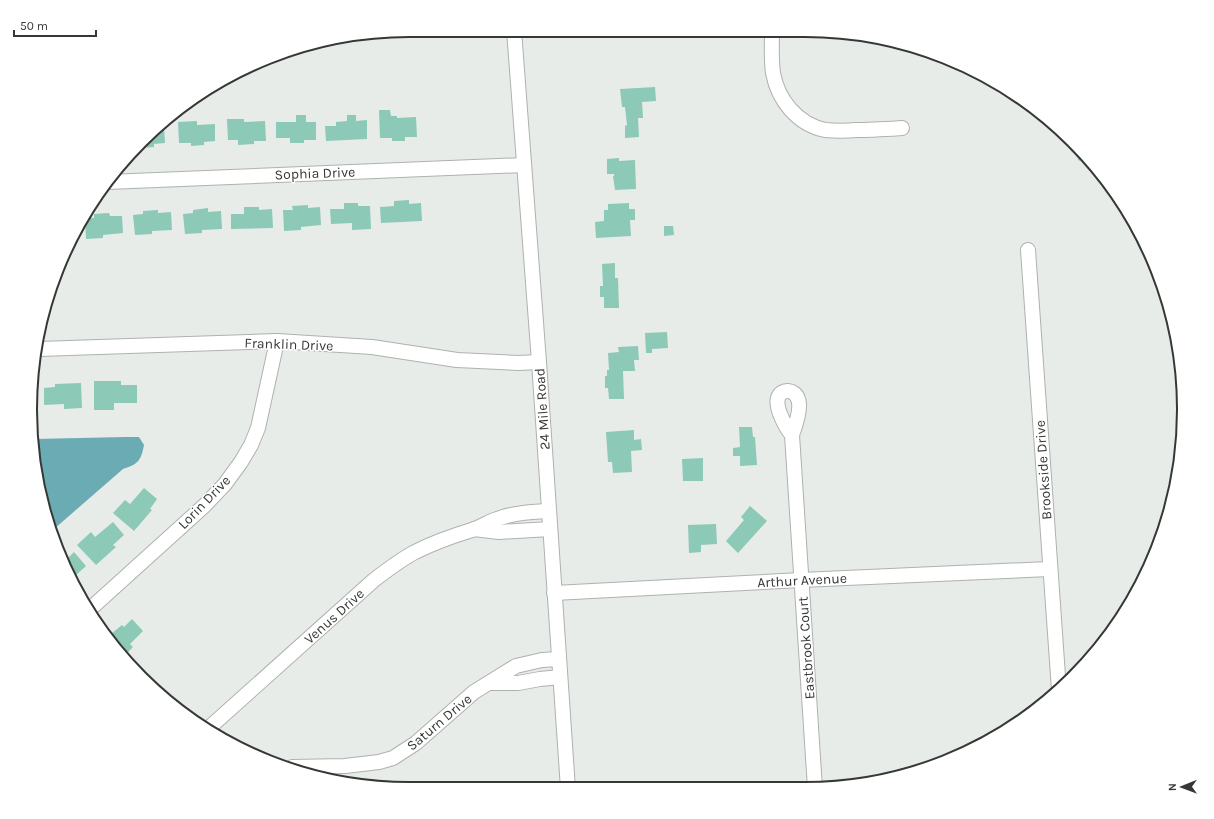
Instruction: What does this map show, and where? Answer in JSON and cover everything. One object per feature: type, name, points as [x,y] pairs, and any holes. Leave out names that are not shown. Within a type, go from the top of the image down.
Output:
[{"type":"street","name":"24 Mile Road","points":[[515,37],[539,362],[568,782]]},
{"type":"street","points":[[772,37],[773,72],[776,85],[782,98],[791,111],[799,118],[815,126],[837,131],[902,128]]},
{"type":"street","name":"Sophia Drive","points":[[115,182],[524,165]]},
{"type":"street","name":"Brookside Drive","points":[[1028,250],[1058,682]]},
{"type":"street","name":"Franklin Drive","points":[[42,349],[277,341],[372,347],[457,360],[518,363],[539,362]]},
{"type":"street","name":"Lorin Drive","points":[[93,606],[204,506],[225,484],[237,467],[251,445],[258,428],[277,341]]},
{"type":"street","name":"Eastbrook Court","points":[[792,435],[815,782]]},
{"type":"street","name":"Venus Drive","points":[[212,725],[390,567],[415,552],[497,519],[526,513],[548,511]]},
{"type":"street","name":"Venus Drive","points":[[474,529],[499,532],[550,529]]},
{"type":"street","name":"Arthur Avenue","points":[[554,593],[1050,569]]},
{"type":"street","name":"Saturn Drive","points":[[306,767],[345,766],[379,762],[393,758],[416,743],[474,692],[489,682],[516,666],[542,660],[558,659]]},
{"type":"street","points":[[489,682],[518,683],[560,677]]},
{"type":"water","points":[[139,437],[144,445],[142,455],[138,461],[123,469],[56,527],[44,482],[38,439]]},
{"type":"building","points":[[655,87],[656,101],[642,102],[643,118],[638,118],[639,137],[625,138],[625,126],[627,125],[625,107],[622,107],[620,89]]},
{"type":"building","points":[[379,110],[390,110],[391,116],[397,116],[397,118],[416,117],[417,137],[405,137],[405,141],[392,141],[392,138],[380,138]]},
{"type":"building","points":[[296,115],[306,115],[306,122],[316,122],[316,140],[304,140],[304,143],[290,143],[290,138],[276,138],[276,122],[296,122]]},
{"type":"building","points":[[347,115],[356,115],[356,121],[367,120],[367,139],[326,141],[325,126],[336,126],[336,122],[347,121]]},
{"type":"building","points":[[227,119],[244,119],[244,122],[265,121],[266,141],[254,141],[254,144],[238,145],[238,140],[228,140]]},
{"type":"building","points":[[197,121],[197,125],[215,124],[215,141],[204,142],[204,145],[191,146],[191,143],[179,143],[178,122]]},
{"type":"building","points":[[164,129],[165,143],[154,144],[154,147],[144,148]]},
{"type":"building","points":[[619,158],[619,161],[635,160],[636,189],[615,190],[614,174],[607,174],[607,159]]},
{"type":"building","points":[[409,200],[409,204],[421,203],[422,221],[381,223],[380,207],[394,206],[394,201]]},
{"type":"building","points":[[344,203],[358,203],[358,206],[370,206],[371,229],[352,230],[352,223],[331,224],[330,209],[344,209]]},
{"type":"building","points":[[629,203],[629,209],[635,209],[635,220],[630,220],[631,236],[596,238],[595,222],[604,221],[604,210],[608,210],[608,204]]},
{"type":"building","points":[[308,205],[308,208],[320,207],[321,225],[301,227],[301,230],[284,231],[283,210],[293,210],[292,206]]},
{"type":"building","points":[[244,207],[259,207],[259,210],[272,209],[273,228],[231,229],[231,214],[244,214]]},
{"type":"building","points":[[208,208],[208,212],[221,211],[222,229],[202,230],[202,233],[185,234],[183,214],[193,213],[193,210]]},
{"type":"building","points":[[158,210],[158,213],[171,212],[172,230],[152,231],[152,234],[135,235],[133,215],[143,214],[143,211]]},
{"type":"building","points":[[109,213],[110,216],[122,216],[123,233],[103,235],[103,238],[86,239],[85,226],[90,218],[94,218],[94,214]]},
{"type":"building","points":[[664,226],[673,226],[674,235],[664,236]]},
{"type":"building","points":[[615,263],[615,278],[618,278],[619,308],[604,308],[604,297],[600,297],[600,286],[603,286],[602,264]]},
{"type":"building","points":[[667,332],[668,348],[652,349],[652,353],[646,353],[645,333]]},
{"type":"building","points":[[638,346],[639,360],[634,360],[635,371],[623,371],[624,399],[609,399],[608,388],[605,388],[605,376],[607,376],[607,370],[609,370],[608,353],[619,352],[618,347]]},
{"type":"building","points":[[94,381],[121,381],[121,385],[137,385],[137,403],[114,403],[114,410],[94,410]]},
{"type":"building","points":[[81,383],[82,408],[64,409],[64,404],[44,405],[44,388],[55,387],[55,384]]},
{"type":"building","points":[[739,427],[752,427],[753,437],[755,437],[757,465],[740,466],[740,456],[733,456],[733,448],[740,447]]},
{"type":"building","points":[[634,430],[634,440],[641,439],[642,450],[631,451],[632,472],[613,473],[612,462],[608,462],[606,432]]},
{"type":"building","points":[[703,458],[703,481],[683,481],[682,459]]},
{"type":"building","points":[[144,488],[157,499],[150,509],[152,510],[134,531],[113,513],[125,500],[130,504]]},
{"type":"building","points":[[750,506],[767,521],[738,553],[726,541],[744,520],[741,517]]},
{"type":"building","points":[[113,522],[124,535],[113,545],[116,547],[96,565],[77,545],[91,532],[95,537]]},
{"type":"building","points":[[716,524],[717,544],[701,545],[701,552],[689,553],[688,525]]},
{"type":"building","points":[[74,552],[86,566],[76,575],[68,558]]},
{"type":"building","points":[[132,619],[143,631],[130,644],[133,647],[127,653],[112,633],[122,625],[124,627]]}]
